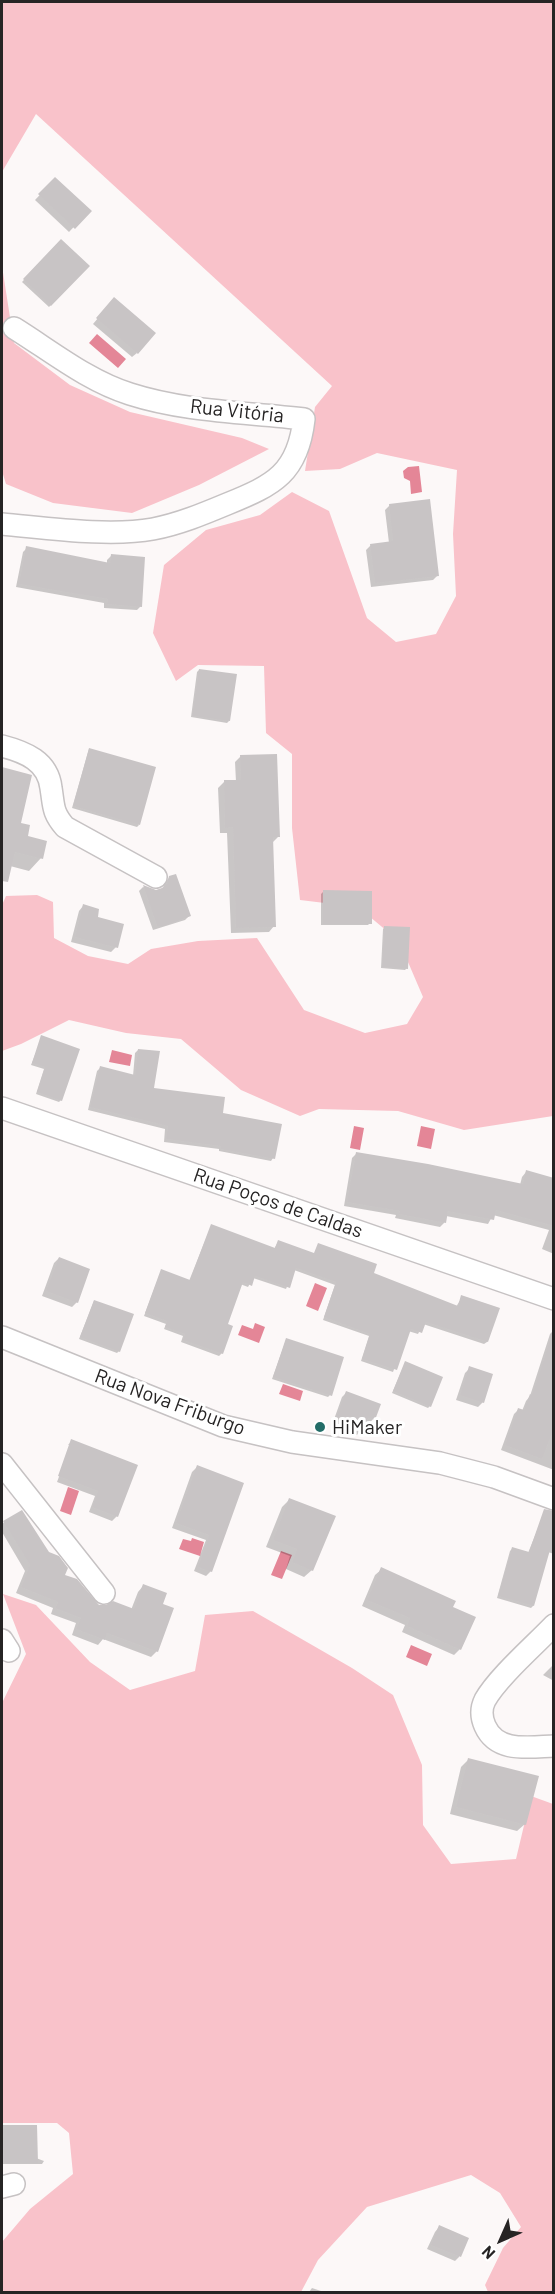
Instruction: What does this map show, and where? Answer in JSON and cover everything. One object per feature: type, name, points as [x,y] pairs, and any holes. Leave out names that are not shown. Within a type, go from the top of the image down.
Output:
[{"type":"street","name":"Rua Vitória","points":[[2,524],[104,531],[152,529],[194,517],[257,492],[277,478],[289,466],[297,453],[304,419],[198,410],[130,394],[94,379],[14,328]]},
{"type":"street","points":[[2,746],[23,752],[44,767],[51,784],[54,815],[64,827],[156,877]]},
{"type":"street","name":"Rua Poços de Caldas","points":[[2,1108],[554,1299]]},
{"type":"street","name":"Rua Nova Friburgo","points":[[2,1336],[223,1426],[292,1442],[440,1463],[494,1477],[554,1499]]},
{"type":"street","points":[[2,1464],[104,1593]]},
{"type":"street","points":[[554,1625],[493,1688],[484,1701],[481,1718],[486,1730],[496,1742],[514,1748],[554,1746]]},
{"type":"shaded area","points":[[2,2],[553,2],[553,1116],[464,1130],[398,1111],[319,1109],[300,1116],[241,1090],[181,1039],[126,1033],[69,1020],[2,1051],[2,905],[6,896],[37,895],[53,902],[54,938],[88,956],[128,964],[151,949],[198,941],[257,938],[304,1010],[365,1033],[407,1024],[423,997],[399,941],[358,907],[300,900],[292,828],[292,754],[266,733],[264,666],[198,665],[176,681],[153,633],[164,565],[206,530],[260,515],[292,492],[329,511],[367,618],[396,642],[436,634],[456,596],[453,534],[457,470],[377,453],[340,469],[305,471],[315,407],[332,386],[36,114],[2,172]]},
{"type":"shaded area","points":[[2,266],[14,343],[70,385],[130,412],[242,438],[269,449],[199,485],[132,513],[53,503],[6,484],[2,471]]},
{"type":"shaded area","points":[[97,334],[126,359],[118,368],[89,343]]},
{"type":"shaded area","points":[[419,466],[422,492],[411,494],[410,481],[404,478],[403,471],[408,467]]},
{"type":"shaded area","points":[[112,1050],[132,1055],[130,1066],[109,1062]]},
{"type":"shaded area","points":[[354,1126],[364,1128],[360,1150],[350,1148]]},
{"type":"shaded area","points":[[421,1126],[435,1129],[431,1149],[417,1146]]},
{"type":"shaded area","points":[[315,1283],[327,1288],[318,1311],[306,1306]]},
{"type":"shaded area","points":[[255,1323],[265,1327],[259,1343],[238,1335],[242,1325],[253,1329]]},
{"type":"shaded area","points":[[283,1384],[303,1391],[300,1401],[279,1394]]},
{"type":"shaded area","points":[[68,1487],[79,1491],[71,1515],[60,1511]]},
{"type":"shaded area","points":[[192,1538],[204,1542],[200,1556],[179,1549],[183,1539],[191,1541]]},
{"type":"shaded area","points":[[281,1551],[292,1555],[282,1579],[271,1575]]},
{"type":"shaded area","points":[[3,1594],[36,1605],[90,1662],[130,1690],[195,1671],[205,1615],[253,1611],[352,1668],[393,1695],[422,1765],[423,1825],[451,1864],[516,1859],[531,1796],[553,1804],[553,2292],[488,2292],[485,2285],[503,2248],[521,2227],[500,2193],[471,2175],[367,2207],[318,2260],[301,2292],[2,2292],[2,2242],[30,2209],[73,2174],[69,2133],[57,2123],[2,2123],[2,1703],[26,1654]]},
{"type":"shaded area","points":[[411,1645],[432,1654],[427,1666],[406,1657]]},
{"type":"building","points":[[55,177],[92,211],[75,229],[38,194]]},
{"type":"building","points":[[61,239],[90,266],[51,306],[23,279]]},
{"type":"building","points":[[114,297],[156,333],[138,354],[96,318]]},
{"type":"building","points":[[430,499],[439,576],[375,583],[370,544],[393,541],[389,504]]},
{"type":"building","points":[[26,546],[110,563],[111,554],[145,557],[142,607],[107,604],[108,599],[19,584]]},
{"type":"building","points":[[199,669],[237,674],[230,721],[192,716]]},
{"type":"building","points":[[89,748],[156,767],[140,825],[73,806]]},
{"type":"building","points":[[277,754],[280,837],[273,837],[276,927],[236,928],[233,827],[225,828],[224,780],[241,780],[240,755]]},
{"type":"building","points":[[2,767],[32,775],[21,823],[30,825],[28,836],[47,841],[43,859],[15,852],[8,882],[2,881]]},
{"type":"building","points":[[176,874],[191,916],[164,926],[157,926],[143,885],[156,890],[162,888],[167,884],[169,876]]},
{"type":"building","points":[[323,890],[372,891],[372,924],[323,924]]},
{"type":"building","points":[[83,904],[99,909],[98,917],[124,924],[118,948],[75,937]]},
{"type":"building","points":[[384,926],[410,927],[408,969],[382,967]]},
{"type":"building","points":[[41,1035],[80,1049],[62,1101],[37,1092],[45,1067],[32,1063]]},
{"type":"building","points":[[138,1049],[160,1051],[154,1088],[225,1097],[223,1113],[282,1124],[275,1159],[221,1149],[221,1146],[166,1139],[168,1126],[90,1107],[100,1066],[135,1075]]},
{"type":"building","points":[[356,1152],[523,1184],[526,1170],[554,1178],[554,1226],[496,1210],[494,1220],[448,1211],[446,1223],[399,1214],[400,1211],[347,1202]]},
{"type":"building","points":[[211,1224],[275,1248],[278,1240],[314,1253],[318,1243],[377,1264],[374,1273],[458,1306],[461,1295],[500,1308],[488,1342],[426,1322],[422,1333],[411,1329],[397,1370],[362,1359],[370,1334],[324,1317],[336,1282],[296,1268],[290,1288],[255,1276],[252,1286],[243,1282],[228,1324],[233,1326],[223,1354],[183,1340],[185,1334],[165,1327],[167,1321],[145,1313],[161,1269],[190,1280]]},
{"type":"building","points":[[59,1257],[90,1269],[78,1303],[46,1291]]},
{"type":"building","points":[[94,1300],[134,1314],[120,1352],[80,1337]]},
{"type":"building","points":[[286,1338],[344,1357],[332,1396],[273,1377]]},
{"type":"building","points":[[550,1340],[554,1340],[554,1428],[542,1459],[505,1445],[518,1408],[524,1410],[530,1394],[532,1395]]},
{"type":"building","points":[[405,1361],[443,1377],[431,1407],[393,1391]]},
{"type":"building","points":[[469,1366],[493,1374],[484,1403],[460,1395]]},
{"type":"building","points":[[346,1391],[381,1404],[375,1420],[368,1418],[363,1431],[335,1420]]},
{"type":"building","points":[[71,1439],[138,1465],[118,1517],[92,1507],[98,1491],[58,1476]]},
{"type":"building","points":[[197,1465],[244,1483],[212,1572],[198,1567],[209,1535],[176,1523]]},
{"type":"building","points":[[289,1498],[336,1516],[313,1571],[292,1562],[297,1549],[273,1540]]},
{"type":"building","points":[[544,1509],[554,1511],[554,1551],[550,1550],[534,1606],[498,1596],[512,1547],[529,1552]]},
{"type":"building","points":[[22,1510],[49,1552],[59,1556],[68,1568],[65,1575],[77,1579],[99,1605],[106,1605],[113,1601],[134,1609],[143,1584],[167,1593],[163,1604],[174,1608],[158,1652],[107,1633],[105,1640],[76,1629],[81,1618],[55,1608],[58,1602],[21,1587],[30,1565],[3,1521]]},
{"type":"building","points":[[381,1567],[456,1601],[453,1607],[476,1617],[461,1650],[407,1626],[410,1618],[367,1600]]},
{"type":"building","points":[[468,1758],[539,1776],[526,1825],[456,1807]]},
{"type":"building","points":[[3,2125],[37,2125],[38,2163],[4,2163]]},
{"type":"building","points":[[439,2225],[469,2238],[461,2257],[431,2245]]},
{"type":"place","name":"HiMaker","points":[[320,1427]]}]
